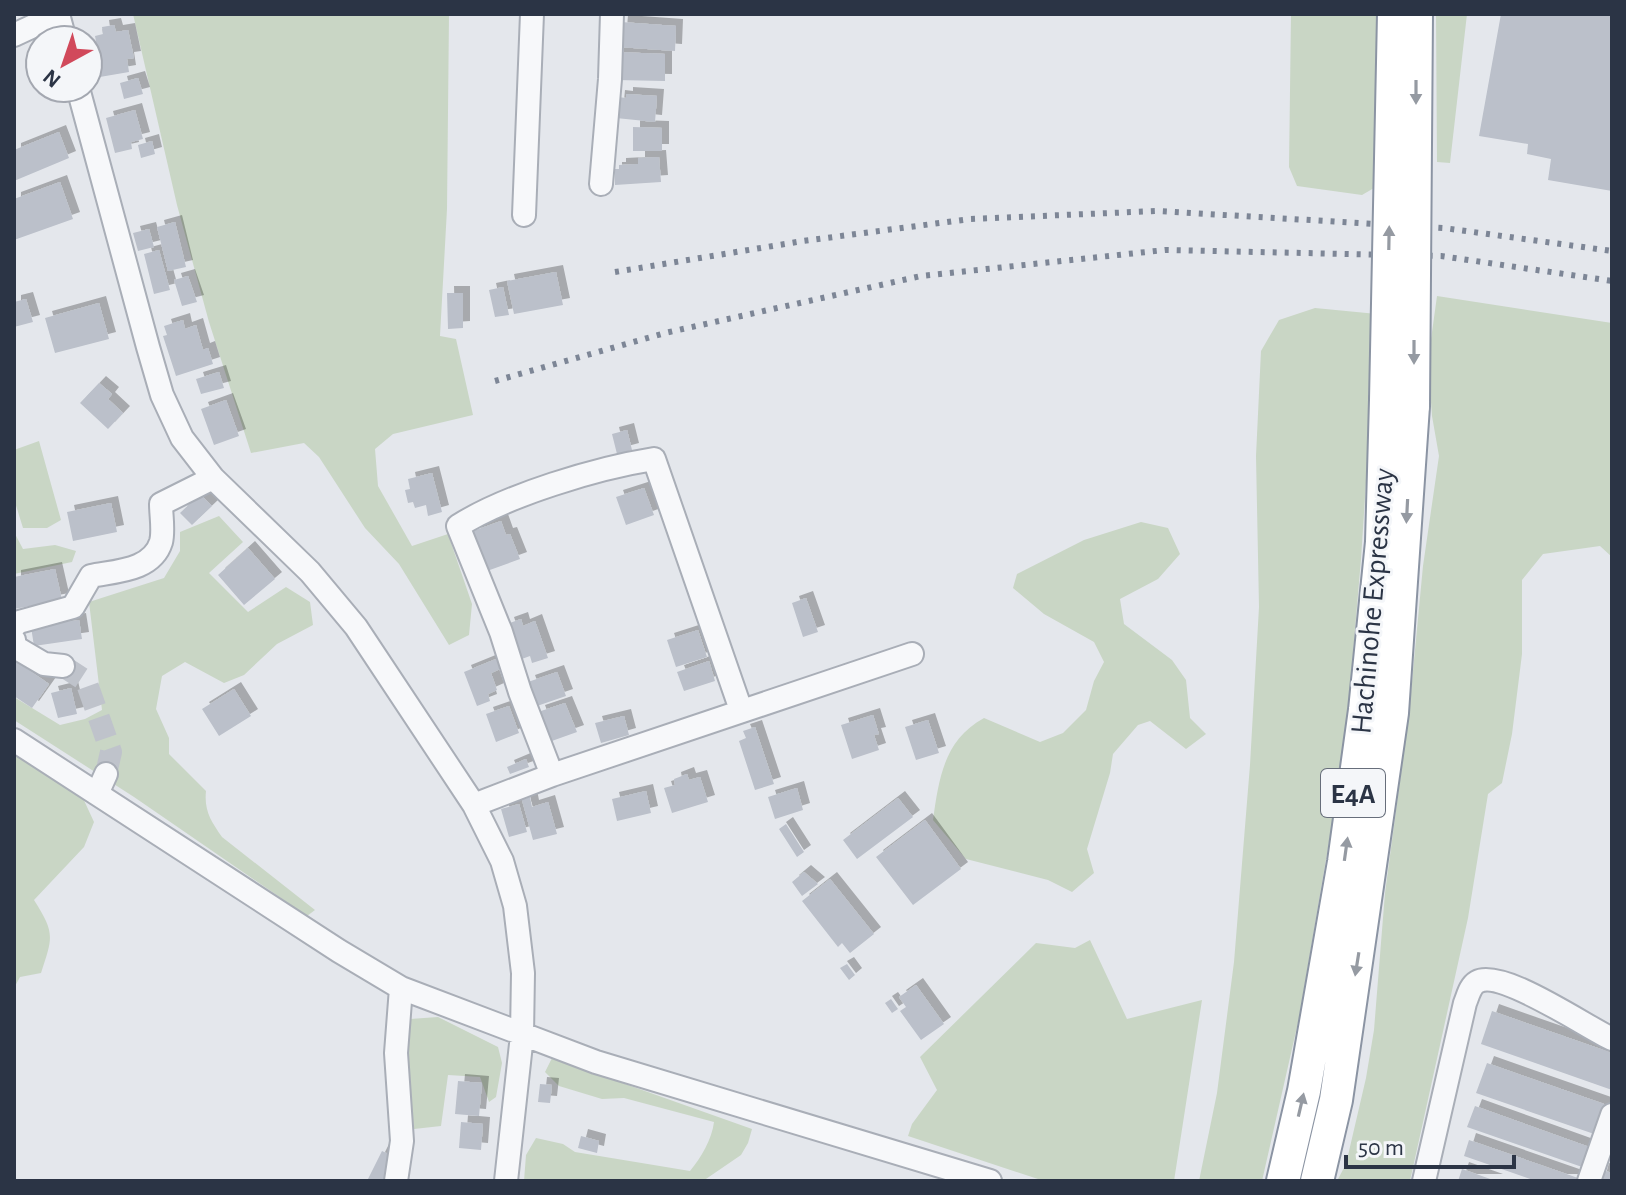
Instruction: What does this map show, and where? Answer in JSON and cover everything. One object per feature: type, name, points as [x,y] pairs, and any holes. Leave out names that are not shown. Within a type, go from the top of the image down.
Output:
[{"type":"highway","name":"Hachinohe Expressway","points":[[1283,1181],[1304,1091],[1339,893],[1365,710],[1400,403],[1394,14]]},
{"type":"highway","name":"Hachinohe Expressway","points":[[1317,1181],[1336,1100],[1392,713],[1400,403],[1416,14]]},
{"type":"street","points":[[14,35],[58,14]]},
{"type":"street","points":[[524,215],[532,14]]},
{"type":"street","points":[[601,184],[612,14]]},
{"type":"street","points":[[82,104],[162,395],[182,438],[213,478],[310,572],[356,627],[474,805],[502,861],[515,906],[523,973],[522,1035],[506,1181]]},
{"type":"street","points":[[552,775],[501,632],[458,526],[481,511],[582,476],[654,459],[741,710]]},
{"type":"street","points":[[14,626],[73,607],[91,576],[136,567],[151,559],[161,541],[161,504],[213,478]]},
{"type":"street","points":[[14,640],[15,647],[44,664],[63,666]]},
{"type":"street","points":[[474,805],[552,775],[912,654]]},
{"type":"street","points":[[14,740],[102,784],[339,951],[401,988],[596,1062],[990,1181]]},
{"type":"street","points":[[1424,1181],[1465,1003],[1479,980],[1494,978],[1526,991],[1612,1039]]},
{"type":"street","points":[[396,1181],[402,1141],[396,1053],[401,988]]},
{"type":"street","points":[[1589,1181],[1612,1115]]},
{"type":"green space","points":[[133,14],[449,14],[447,209],[440,336],[456,339],[473,415],[393,434],[375,449],[378,486],[412,546],[448,534],[472,604],[469,635],[449,645],[399,564],[365,528],[319,457],[304,443],[251,453],[209,322],[177,205]]},
{"type":"green space","points":[[1291,14],[1382,14],[1374,188],[1362,195],[1297,186],[1289,167]]},
{"type":"green space","points":[[1436,14],[1467,14],[1450,163],[1437,162]]},
{"type":"green space","points":[[1437,296],[1612,323],[1612,557],[1600,546],[1543,554],[1522,580],[1522,654],[1512,734],[1502,783],[1488,794],[1468,918],[1410,1181],[1337,1181],[1346,1164],[1374,1030],[1385,893],[1439,456],[1428,361]]},
{"type":"green space","points":[[1315,308],[1377,314],[1345,748],[1299,1018],[1262,1181],[1199,1181],[1217,1093],[1234,962],[1250,765],[1259,607],[1256,456],[1261,351],[1279,320]]},
{"type":"green space","points":[[39,441],[61,520],[47,528],[23,528],[14,499],[14,450]]},
{"type":"green space","points":[[219,516],[243,542],[209,573],[248,612],[286,587],[310,602],[313,625],[277,644],[244,675],[224,683],[185,662],[162,676],[156,709],[169,738],[169,754],[206,791],[209,816],[222,837],[315,910],[307,916],[134,797],[14,720],[14,697],[60,725],[85,719],[102,710],[89,602],[164,578],[180,551],[180,532]]},
{"type":"green space","points":[[1141,522],[1168,528],[1180,554],[1158,579],[1120,599],[1124,624],[1172,660],[1186,680],[1190,718],[1206,734],[1186,749],[1150,721],[1138,725],[1113,754],[1087,849],[1094,873],[1072,892],[1048,880],[966,859],[933,820],[941,775],[960,737],[984,718],[1040,742],[1063,733],[1086,710],[1094,681],[1104,662],[1094,642],[1044,614],[1013,588],[1017,574],[1084,540]]},
{"type":"green space","points":[[14,532],[23,549],[55,545],[76,551],[72,562],[14,574]]},
{"type":"green space","points":[[14,753],[82,796],[94,822],[84,847],[34,900],[49,928],[50,943],[41,973],[20,977],[14,988]]},
{"type":"green space","points":[[1090,940],[1127,1019],[1202,1000],[1174,1181],[1044,1181],[908,1136],[912,1124],[937,1090],[920,1057],[1036,943],[1075,948]]},
{"type":"green space","points":[[438,1017],[498,1047],[502,1063],[496,1097],[489,1102],[480,1077],[448,1075],[441,1126],[414,1129],[407,1077],[410,1019]]},
{"type":"green space","points":[[552,1058],[752,1129],[748,1143],[741,1155],[703,1181],[524,1181],[526,1155],[536,1138],[563,1144],[575,1152],[690,1171],[713,1128],[714,1122],[624,1098],[602,1099],[559,1086],[545,1072]]},
{"type":"building","points":[[1501,14],[1612,14],[1612,191],[1548,180],[1551,159],[1527,154],[1528,144],[1479,136]]},
{"type":"building","points":[[621,22],[676,26],[675,51],[619,47]]},
{"type":"building","points":[[114,25],[116,32],[128,30],[134,58],[127,59],[129,72],[104,76],[104,27]]},
{"type":"building","points":[[617,52],[665,54],[665,81],[616,80]]},
{"type":"building","points":[[138,78],[143,94],[124,99],[120,83]]},
{"type":"building","points":[[626,94],[657,96],[655,122],[616,118],[618,97],[626,98]]},
{"type":"building","points":[[135,110],[143,139],[131,142],[132,149],[115,153],[106,118]]},
{"type":"building","points":[[633,127],[662,128],[662,151],[633,151]]},
{"type":"building","points":[[59,132],[69,158],[14,181],[14,150]]},
{"type":"building","points":[[152,141],[155,154],[141,158],[138,145]]},
{"type":"building","points":[[659,157],[661,182],[615,185],[615,169],[619,169],[619,165],[638,164],[638,158]]},
{"type":"building","points":[[60,182],[73,219],[14,240],[14,199]]},
{"type":"building","points":[[175,222],[186,267],[168,271],[157,227]]},
{"type":"building","points":[[149,229],[154,247],[138,251],[133,233]]},
{"type":"building","points":[[159,250],[170,290],[154,294],[144,254]]},
{"type":"building","points":[[556,272],[563,305],[514,314],[507,281]]},
{"type":"building","points":[[188,276],[197,302],[182,306],[174,280]]},
{"type":"building","points":[[503,287],[509,315],[495,317],[489,290]]},
{"type":"building","points":[[447,293],[463,293],[463,328],[448,329]]},
{"type":"building","points":[[26,299],[33,322],[14,327],[14,302]]},
{"type":"building","points":[[99,303],[109,339],[55,353],[45,318]]},
{"type":"building","points":[[183,320],[185,329],[196,325],[203,350],[208,348],[213,364],[176,376],[163,336],[167,335],[164,326]]},
{"type":"building","points":[[219,372],[224,388],[201,394],[196,379]]},
{"type":"building","points":[[99,383],[112,394],[108,399],[123,413],[108,429],[80,403]]},
{"type":"building","points":[[226,400],[239,436],[214,445],[201,409]]},
{"type":"building","points":[[627,430],[632,450],[617,454],[612,434]]},
{"type":"building","points":[[432,473],[442,512],[428,516],[426,505],[415,508],[413,502],[408,503],[405,490],[410,489],[408,479]]},
{"type":"building","points":[[644,488],[654,515],[626,525],[616,497]]},
{"type":"building","points":[[200,494],[212,506],[192,525],[180,513]]},
{"type":"building","points":[[111,503],[117,532],[73,541],[67,512]]},
{"type":"building","points":[[501,521],[520,559],[487,571],[473,531]]},
{"type":"building","points":[[248,548],[275,579],[244,605],[218,575]]},
{"type":"building","points":[[55,569],[62,600],[14,609],[14,577]]},
{"type":"building","points":[[806,598],[818,632],[803,637],[792,603]]},
{"type":"building","points":[[521,619],[523,626],[535,621],[548,658],[532,663],[530,656],[519,660],[507,624]]},
{"type":"building","points":[[79,620],[82,639],[34,646],[31,627]]},
{"type":"building","points":[[698,630],[707,657],[676,667],[667,640]]},
{"type":"building","points":[[496,659],[500,669],[491,673],[497,690],[488,694],[490,701],[477,706],[464,672]]},
{"type":"building","points":[[14,660],[49,684],[32,708],[14,696]]},
{"type":"building","points":[[709,661],[715,681],[684,691],[677,672]]},
{"type":"building","points":[[557,672],[566,696],[537,706],[528,682]]},
{"type":"building","points":[[71,688],[77,714],[58,718],[51,693]]},
{"type":"building","points":[[234,689],[251,716],[219,736],[202,709]]},
{"type":"building","points":[[565,703],[577,732],[549,742],[538,712]]},
{"type":"building","points":[[509,706],[519,733],[496,742],[486,714]]},
{"type":"building","points":[[873,715],[879,734],[874,735],[879,750],[852,759],[841,725]]},
{"type":"building","points":[[624,716],[629,735],[601,743],[595,723]]},
{"type":"building","points":[[928,720],[939,753],[916,760],[905,727]]},
{"type":"building","points":[[755,727],[774,784],[755,790],[739,741],[746,738],[743,731]]},
{"type":"building","points":[[526,759],[529,767],[510,774],[507,767]]},
{"type":"building","points":[[687,774],[689,780],[700,777],[708,802],[672,813],[664,788],[675,785],[674,779]]},
{"type":"building","points":[[797,788],[803,810],[775,819],[768,797]]},
{"type":"building","points":[[646,791],[651,813],[617,821],[612,799]]},
{"type":"building","points":[[530,797],[532,807],[548,802],[557,834],[533,840],[522,800]]},
{"type":"building","points":[[898,798],[913,817],[857,859],[843,840]]},
{"type":"building","points":[[519,804],[527,832],[509,837],[501,809]]},
{"type":"building","points":[[925,820],[961,869],[913,905],[876,857]]},
{"type":"building","points":[[786,824],[804,852],[797,857],[779,829]]},
{"type":"building","points":[[804,872],[818,884],[802,896],[792,882]]},
{"type":"building","points":[[830,879],[874,934],[850,953],[842,943],[838,947],[802,901]]},
{"type":"building","points":[[847,964],[855,975],[849,980],[840,968]]},
{"type":"building","points":[[916,985],[944,1024],[921,1040],[900,1011],[906,1007],[899,997]]},
{"type":"building","points":[[891,999],[898,1009],[892,1013],[885,1003]]},
{"type":"building","points":[[1492,1011],[1612,1053],[1612,1090],[1481,1044]]},
{"type":"building","points":[[1487,1063],[1607,1105],[1597,1135],[1476,1093]]},
{"type":"building","points":[[458,1081],[482,1083],[479,1116],[455,1114]]},
{"type":"building","points":[[540,1084],[552,1085],[550,1103],[538,1102]]},
{"type":"building","points":[[1475,1106],[1592,1148],[1585,1168],[1467,1127]]},
{"type":"building","points":[[461,1122],[483,1124],[481,1150],[459,1148]]},
{"type":"building","points":[[581,1136],[599,1141],[597,1153],[578,1148]]},
{"type":"building","points":[[1469,1140],[1578,1178],[1577,1181],[1536,1181],[1464,1156]]},
{"type":"building","points":[[382,1151],[397,1158],[385,1181],[371,1181],[368,1179]]},
{"type":"building","points":[[1462,1169],[1496,1181],[1458,1181]]},
{"type":"building","points":[[1602,1170],[1612,1173],[1612,1181],[1599,1181]]},
{"type":"tunnel","points":[[63,666],[86,681],[111,752],[106,774]]},
{"type":"railway","points":[[615,272],[803,241],[970,219],[1157,211],[1444,228],[1612,251]]},
{"type":"railway","points":[[495,381],[665,333],[921,276],[1165,250],[1441,256],[1612,281]]}]
